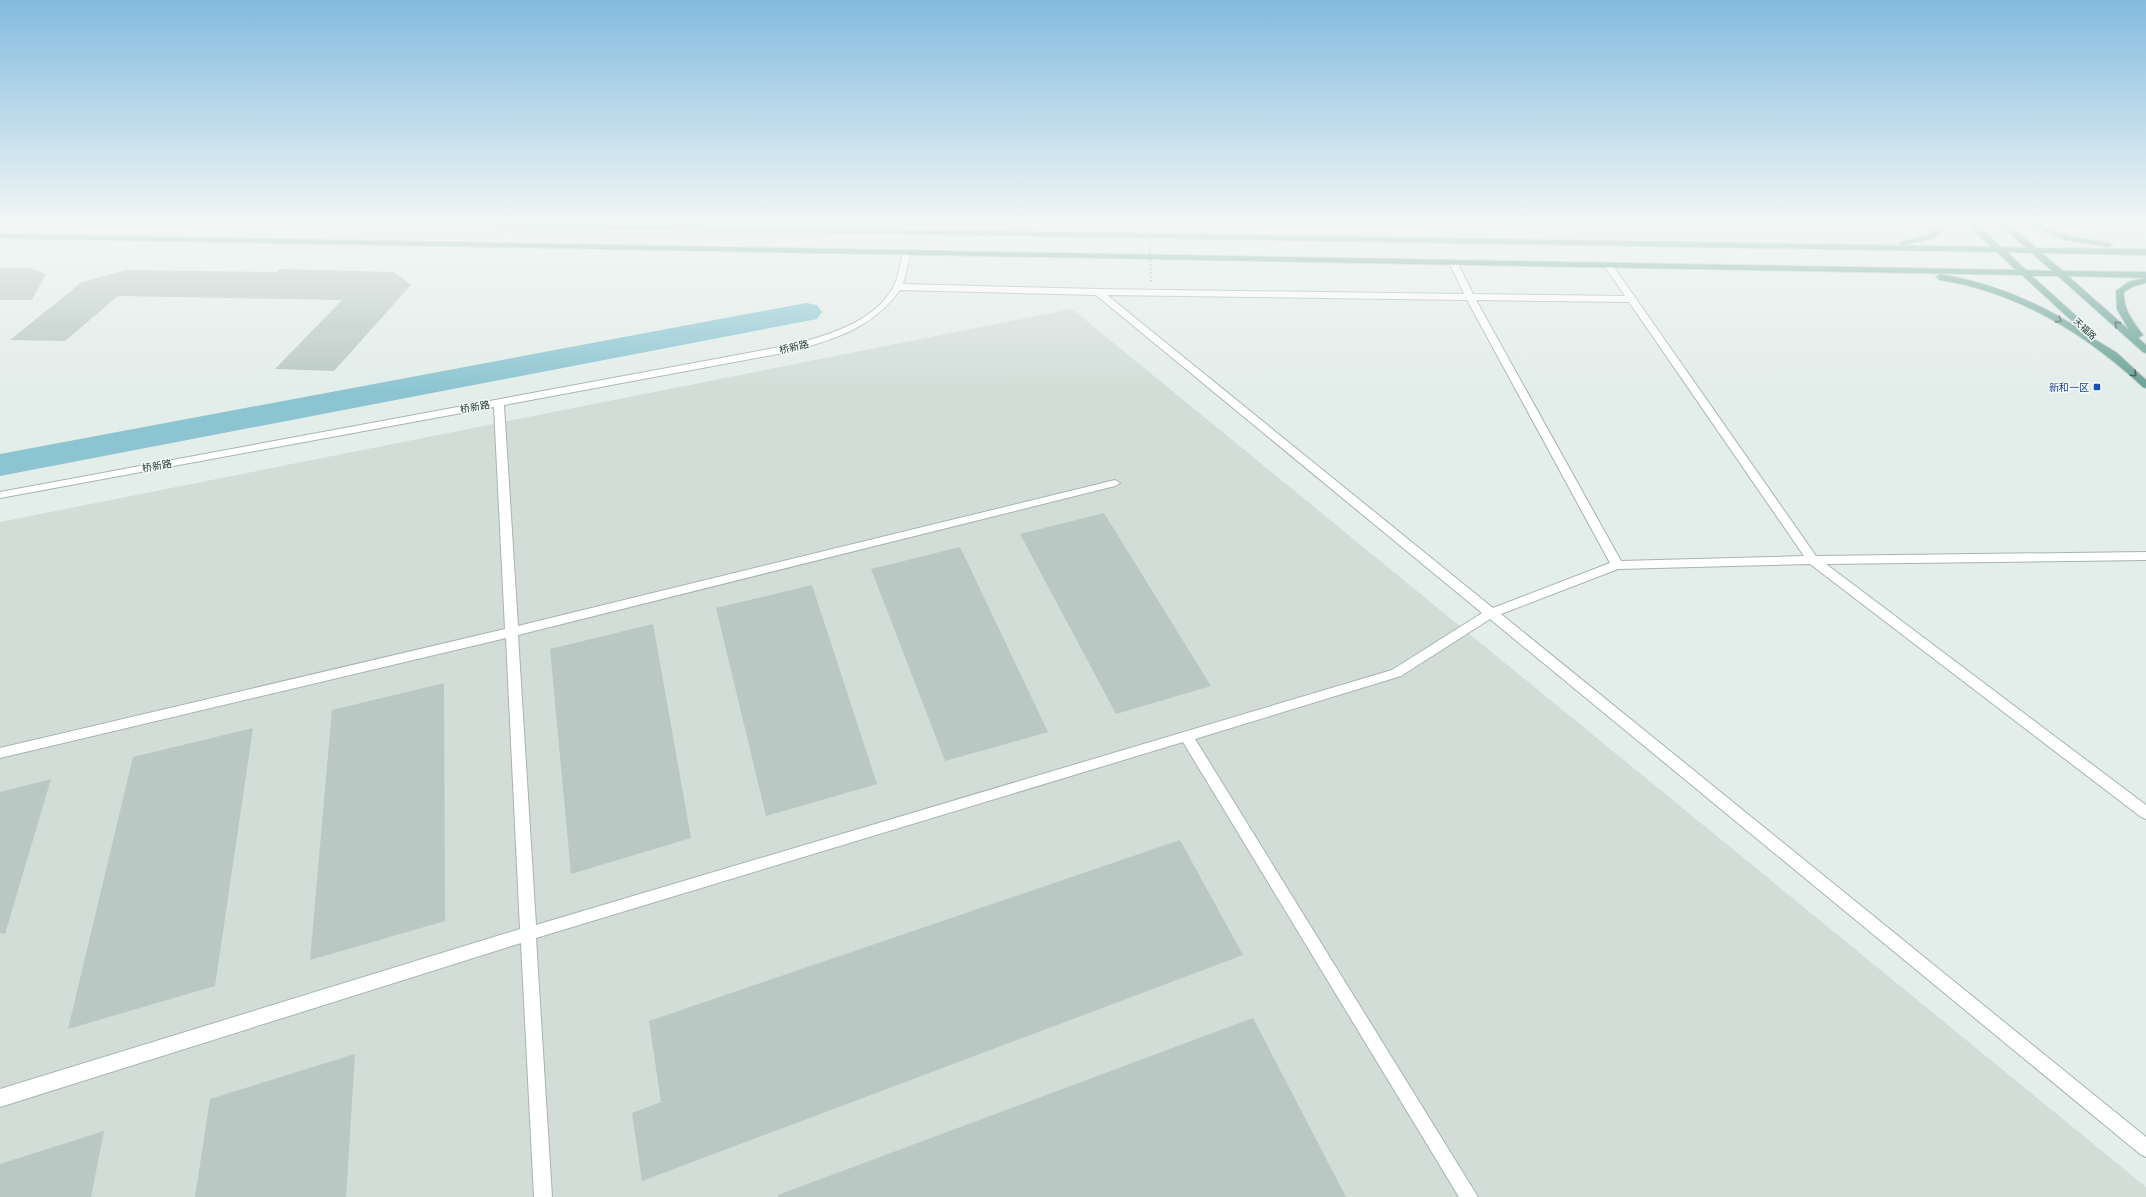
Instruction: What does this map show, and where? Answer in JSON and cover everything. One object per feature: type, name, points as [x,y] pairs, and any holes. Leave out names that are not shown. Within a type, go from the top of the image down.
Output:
[{"type":"main road","points":[[1955,280],[1978,284],[2008,293],[2038,306],[2118,359]]},
{"type":"main road","name":"天福路","points":[[2033,280],[2146,385]]},
{"type":"main road","points":[[2069,280],[2146,350]]},
{"type":"main road","points":[[2146,280],[2131,284],[2120,291],[2118,302],[2129,323],[2146,345]]},
{"type":"street","name":"桥新路","points":[[0,495],[775,352],[821,340],[859,325],[880,310],[898,287],[900,280]]},
{"type":"street","points":[[1462,280],[1617,565]]},
{"type":"street","points":[[1618,280],[1813,560],[2146,813]]},
{"type":"street","points":[[898,287],[1098,292],[1630,299]]},
{"type":"street","points":[[1098,292],[2146,1148]]},
{"type":"street","points":[[499,403],[543,1197]]},
{"type":"street","points":[[0,753],[512,632],[1116,483]]},
{"type":"street","points":[[0,1098],[528,934],[1396,674],[1491,613],[1617,565],[1813,560],[2146,556]]},
{"type":"street","points":[[1186,736],[1469,1197]]},
{"type":"shaded area","points":[[1072,309],[2146,1187],[2146,1197],[0,1197],[0,522]]},
{"type":"building","points":[[0,280],[43,280],[32,300],[0,300]]},
{"type":"building","points":[[90,280],[404,280],[411,285],[334,371],[275,369],[342,300],[118,296],[65,341],[10,340],[82,282]]},
{"type":"building","points":[[1104,513],[1211,686],[1116,714],[1020,534]]},
{"type":"building","points":[[960,547],[1048,732],[945,761],[871,569]]},
{"type":"building","points":[[812,585],[877,784],[766,816],[716,608]]},
{"type":"building","points":[[653,624],[691,838],[571,874],[550,649]]},
{"type":"building","points":[[444,683],[445,921],[310,960],[332,710]]},
{"type":"building","points":[[253,728],[215,986],[68,1029],[133,757]]},
{"type":"building","points":[[51,779],[5,934],[0,933],[0,792]]},
{"type":"building","points":[[1180,840],[1243,955],[642,1181],[632,1113],[661,1102],[649,1021]]},
{"type":"building","points":[[1253,1018],[1346,1197],[778,1197],[778,1195]]},
{"type":"building","points":[[355,1054],[346,1197],[195,1197],[210,1099]]},
{"type":"building","points":[[104,1131],[91,1197],[0,1197],[0,1164]]},
{"type":"waterway","points":[[0,465],[806,312]]},
{"type":"place","name":"新和一区","points":[[2097,387]]}]
